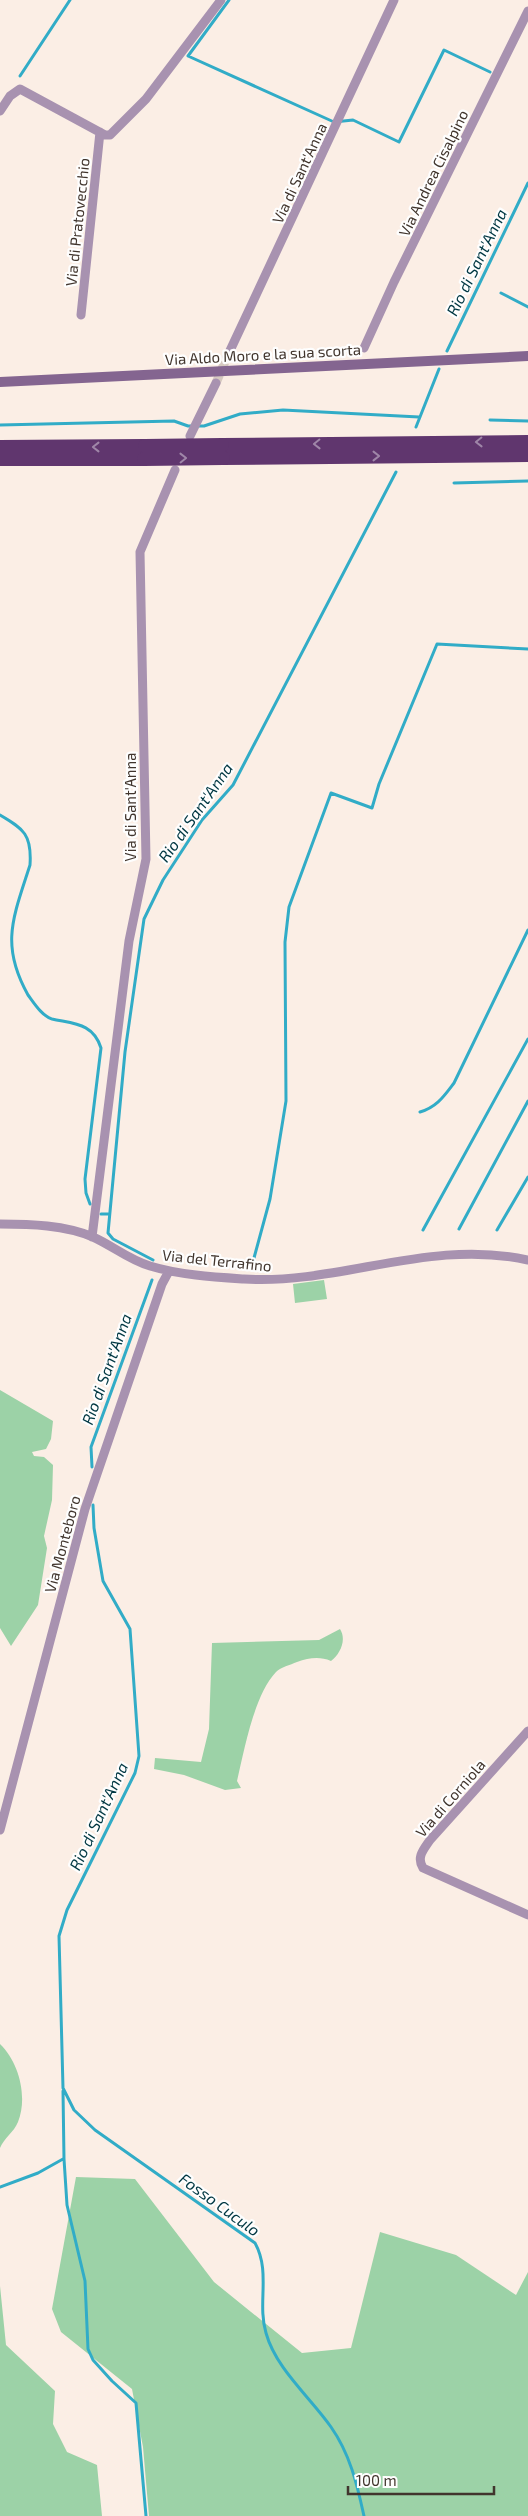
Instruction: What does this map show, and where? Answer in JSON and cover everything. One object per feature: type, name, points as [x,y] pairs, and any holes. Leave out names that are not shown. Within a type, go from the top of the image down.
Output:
[{"type":"highway","points":[[0,459],[144,452],[528,442]]},
{"type":"highway","points":[[0,447],[144,452]]},
{"type":"highway","points":[[222,451],[528,455]]},
{"type":"main road","name":"Via Aldo Moro e la sua scorta","points":[[0,382],[528,356]]},
{"type":"street","points":[[0,111],[10,96],[20,89],[105,135],[113,132],[146,98],[222,0]]},
{"type":"street","name":"Via di Sant'Anna","points":[[227,357],[394,0]]},
{"type":"street","name":"Via Andrea Cisalpino","points":[[364,348],[394,282],[528,11]]},
{"type":"street","name":"Via di Pratovecchio","points":[[81,315],[100,132]]},
{"type":"street","points":[[193,430],[216,383]]},
{"type":"street","name":"Via di Sant'Anna","points":[[92,1237],[129,941],[146,859],[140,552],[175,470]]},
{"type":"street","name":"Via del Terrafino","points":[[0,1224],[31,1224],[92,1237],[134,1260],[169,1271],[274,1280],[344,1271],[411,1257],[505,1254],[528,1260]]},
{"type":"street","name":"Via Monteboro","points":[[0,1830],[85,1509],[162,1284],[169,1271]]},
{"type":"street","name":"Via di Corniola","points":[[528,1731],[430,1840],[420,1854],[420,1863],[423,1868],[528,1915]]},
{"type":"green space","points":[[324,1280],[327,1299],[295,1303],[293,1284]]},
{"type":"green space","points":[[0,1390],[53,1421],[51,1439],[46,1449],[32,1452],[34,1456],[44,1457],[53,1465],[52,1500],[44,1536],[47,1548],[38,1605],[11,1646],[0,1628]]},
{"type":"green space","points":[[340,1629],[343,1638],[342,1646],[331,1661],[314,1658],[297,1662],[278,1670],[268,1682],[256,1709],[247,1739],[237,1781],[241,1788],[225,1790],[184,1775],[154,1769],[155,1758],[201,1762],[209,1729],[212,1643],[319,1640]]},
{"type":"green space","points":[[0,2044],[7,2051],[17,2070],[22,2091],[22,2102],[18,2122],[0,2148]]},
{"type":"green space","points":[[76,2177],[135,2179],[214,2282],[302,2353],[351,2348],[380,2232],[456,2255],[516,2295],[528,2272],[528,2516],[149,2516],[143,2447],[132,2389],[61,2332],[52,2309]]},
{"type":"green space","points":[[0,2286],[6,2345],[55,2391],[53,2424],[67,2452],[97,2465],[102,2516],[0,2516]]},
{"type":"waterway","points":[[20,76],[70,0]]},
{"type":"waterway","points":[[229,0],[188,56],[334,122],[353,120],[399,142],[444,50],[490,72]]},
{"type":"waterway","name":"Rio di Sant'Anna","points":[[447,351],[528,183]]},
{"type":"waterway","points":[[501,293],[528,307]]},
{"type":"waterway","name":"Rio di Sant'Anna","points":[[416,427],[439,369]]},
{"type":"waterway","points":[[0,425],[174,421],[188,426],[204,426],[240,414],[283,410],[419,417]]},
{"type":"waterway","points":[[490,420],[528,421]]},
{"type":"waterway","name":"Rio di Sant'Anna","points":[[153,1260],[113,1239],[108,1233],[125,1052],[144,919],[163,880],[202,820],[233,785],[396,472]]},
{"type":"waterway","points":[[454,483],[528,481]]},
{"type":"waterway","points":[[251,1269],[270,1199],[286,1101],[285,942],[289,907],[331,793],[372,808],[379,784],[437,644],[528,649]]},
{"type":"waterway","points":[[0,815],[21,829],[30,846],[30,865],[12,931],[14,961],[19,977],[38,1009],[52,1019],[88,1029],[98,1040],[101,1048],[85,1179],[86,1193],[90,1204]]},
{"type":"waterway","points":[[420,1112],[436,1104],[454,1083],[528,930]]},
{"type":"waterway","points":[[423,1230],[528,1039]]},
{"type":"waterway","points":[[459,1229],[528,1101]]},
{"type":"waterway","points":[[497,1230],[528,1177]]},
{"type":"waterway","name":"Rio di Sant'Anna","points":[[101,1214],[108,1214]]},
{"type":"waterway","name":"Rio di Sant'Anna","points":[[92,1467],[91,1447],[152,1280]]},
{"type":"waterway","name":"Rio di Sant'Anna","points":[[93,1505],[94,1528],[103,1581],[130,1629],[139,1756],[135,1773],[67,1910],[59,1936],[63,2088],[74,2110],[95,2130],[255,2243],[262,2265],[264,2322],[271,2346],[285,2371],[338,2437],[352,2470],[364,2516]]},
{"type":"waterway","points":[[63,2091],[67,2205],[85,2281],[88,2349],[93,2360],[136,2403],[146,2516]]},
{"type":"waterway","points":[[0,2187],[38,2173],[63,2159]]},
{"type":"tunnel","points":[[216,383],[227,357]]},
{"type":"water label","name":"Fosso Cuculo","points":[[220,2204]]}]
